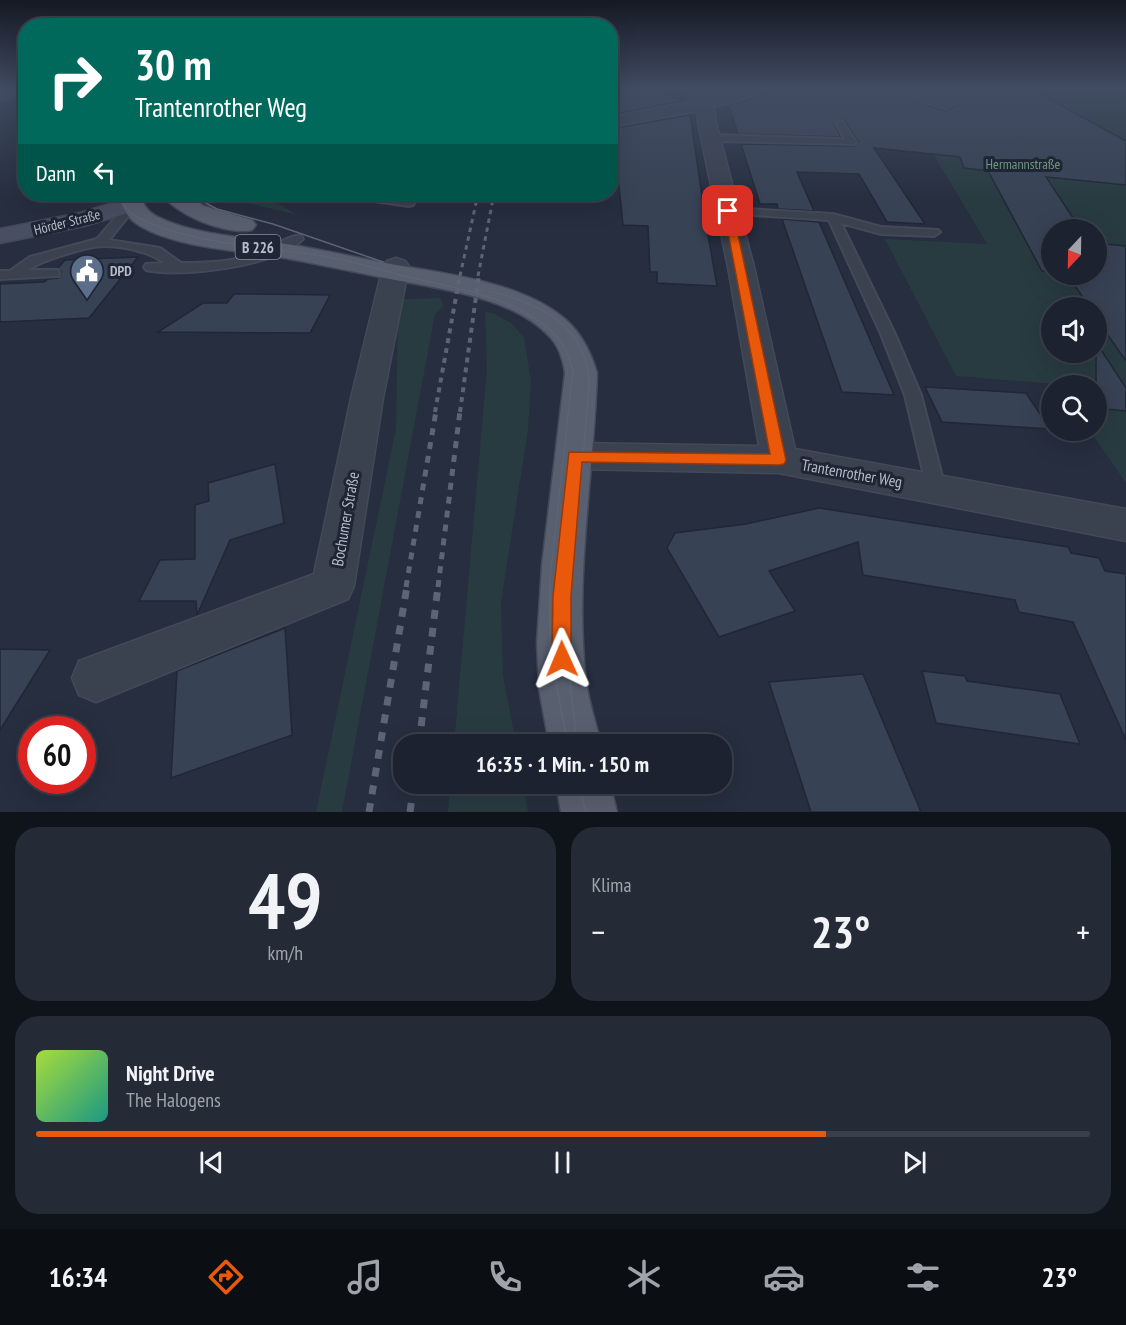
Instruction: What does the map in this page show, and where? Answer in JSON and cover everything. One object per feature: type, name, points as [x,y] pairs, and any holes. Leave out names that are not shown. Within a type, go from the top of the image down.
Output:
[{"type":"main road","name":"Hörder Straße","points":[[0,229],[110,201]]},
{"type":"main road","name":"Hörder Straße","points":[[0,236],[84,219],[118,201]]},
{"type":"main road","name":"B 226","points":[[129,201],[138,214],[159,226],[238,244],[324,243],[394,269],[499,297],[537,312],[555,324],[569,339],[581,373],[562,596],[561,635],[562,682],[573,734]]},
{"type":"main road","name":"B 226","points":[[180,201],[196,211],[290,245]]},
{"type":"main road","points":[[585,794],[589,812]]},
{"type":"street","points":[[708,126],[728,211],[779,460]]},
{"type":"street","name":"Bochumer Straße","points":[[96,678],[333,586],[394,269]]},
{"type":"street","name":"Trantenrother Weg","points":[[575,456],[779,460],[1126,525]]},
{"type":"lane","points":[[711,138],[851,142],[841,126]]},
{"type":"lane","points":[[101,242],[124,201]]},
{"type":"lane","points":[[395,201],[409,203],[410,201]]},
{"type":"lane","points":[[728,211],[833,217],[881,230],[934,232]]},
{"type":"lane","points":[[833,217],[888,334],[913,395],[936,488]]},
{"type":"lane","points":[[7,275],[34,260],[101,242],[156,251],[178,267]]},
{"type":"lane","points":[[150,267],[221,266],[290,245]]},
{"type":"lane","points":[[7,275],[53,273]]},
{"type":"green space","name":"Hermannstraße","points":[[927,126],[1126,126],[1126,483],[1097,441],[1107,441],[1107,375],[1041,375],[1041,383],[956,376],[885,239],[987,244],[919,130]]},
{"type":"green space","points":[[239,201],[273,201],[298,215]]},
{"type":"green space","points":[[440,298],[444,306],[435,314],[342,812],[316,812],[396,429],[398,306],[403,299]]},
{"type":"green space","points":[[485,312],[493,313],[511,323],[524,337],[531,381],[528,430],[501,602],[503,675],[514,734],[455,734],[487,369]]},
{"type":"green space","points":[[449,794],[525,794],[528,812],[448,812]]},
{"type":"building","points":[[692,126],[717,286],[657,283],[657,272],[650,272],[648,226],[623,225],[618,177],[618,128]]},
{"type":"building","points":[[735,126],[835,126],[841,137],[738,134]]},
{"type":"building","points":[[848,126],[1098,126],[1126,141],[1126,185],[1046,177],[1074,219],[1041,219],[1041,269],[988,171],[964,168],[960,157],[874,148],[925,224],[887,222],[859,174],[797,172],[814,211],[778,209],[777,204],[760,204],[741,144],[854,146],[858,142]]},
{"type":"building","points":[[782,219],[819,222],[894,395],[842,392]]},
{"type":"building","points":[[1107,244],[1126,246],[1126,361],[1107,334],[1107,297],[1083,297],[1074,285],[1107,285]]},
{"type":"building","points":[[138,257],[89,318],[0,322],[0,284],[44,282],[58,278],[61,272],[58,268],[65,260]]},
{"type":"building","points":[[234,294],[330,295],[310,333],[158,332],[203,303],[227,303]]},
{"type":"building","points":[[1107,359],[1126,388],[1126,411],[1107,409],[1107,375],[1096,375],[1096,363],[1107,363]]},
{"type":"building","points":[[925,387],[1026,393],[1041,416],[1041,428],[942,422]]},
{"type":"building","points":[[275,464],[284,523],[230,540],[197,615],[196,601],[139,601],[160,560],[195,559],[195,505],[209,501],[208,483]]},
{"type":"building","points":[[819,508],[1068,547],[1071,553],[1099,558],[1105,571],[1126,574],[1126,740],[1073,622],[1019,612],[1015,600],[863,575],[858,542],[769,571],[795,611],[719,637],[667,548],[675,533],[746,524]]},
{"type":"building","points":[[285,628],[292,735],[171,778],[177,671]]},
{"type":"building","points":[[0,649],[50,650],[0,730]]},
{"type":"building","points":[[922,671],[965,676],[967,681],[1060,694],[1080,744],[936,723]]},
{"type":"building","points":[[863,674],[921,812],[811,812],[769,682]]},
{"type":"tram line","points":[[121,201],[127,209],[143,220],[165,229],[220,242],[334,258],[465,290],[506,304],[543,324],[563,345],[573,371],[549,587]]},
{"type":"tram line","points":[[202,201],[217,209],[273,224],[383,262]]},
{"type":"tram line","points":[[490,291],[527,303],[559,321],[581,348],[587,366],[589,387],[572,587]]},
{"type":"tram line","points":[[550,586],[550,653],[566,734]]},
{"type":"tram line","points":[[572,586],[568,662],[576,734]]},
{"type":"tram line","points":[[581,794],[586,812]]},
{"type":"railway","points":[[460,276],[476,201]]},
{"type":"railway","points":[[478,276],[493,201]]},
{"type":"railway","points":[[435,412],[460,275]]},
{"type":"railway","points":[[460,412],[479,275]]},
{"type":"railway","points":[[406,587],[436,411]]},
{"type":"railway","points":[[438,587],[460,411]]},
{"type":"railway","points":[[369,812],[407,586]]},
{"type":"railway","points":[[420,734],[438,586]]},
{"type":"railway","points":[[410,812],[412,794]]},
{"type":"place","name":"DPD","points":[[87,300]]},
{"type":"route","points":[[562,659],[562,596],[575,456],[779,460],[728,211]]}]
